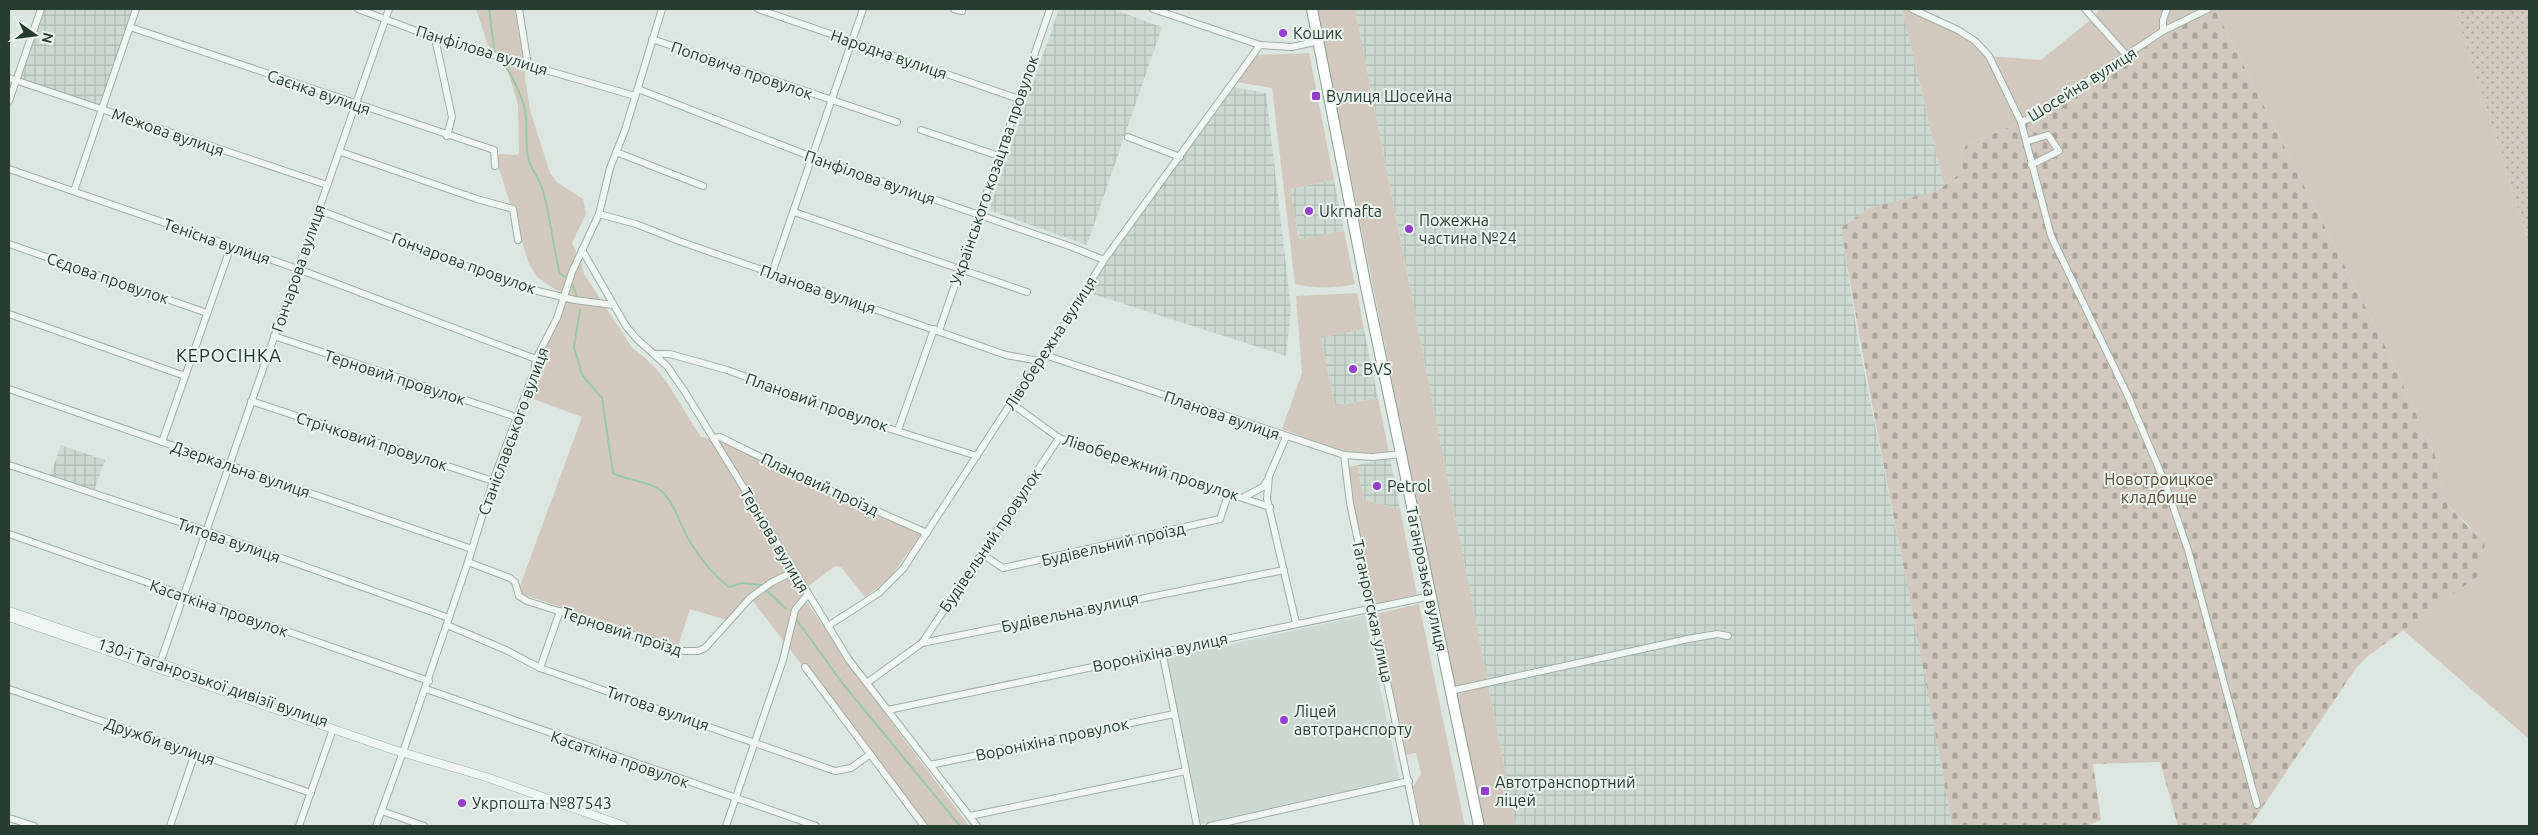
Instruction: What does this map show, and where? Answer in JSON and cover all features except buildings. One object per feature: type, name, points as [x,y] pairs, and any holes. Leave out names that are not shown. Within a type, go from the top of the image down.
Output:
[{"type":"highway","name":"Таганрозька вулиця","points":[[1312,9],[1360,256],[1479,826]]},
{"type":"street","points":[[9,101],[41,9]]},
{"type":"street","points":[[74,191],[136,9]]},
{"type":"street","name":"Панфілова вулиця","points":[[358,9],[436,38],[528,65],[636,92],[812,157],[979,214],[1104,260]]},
{"type":"street","name":"Гончарова вулиця","points":[[159,666],[389,9]]},
{"type":"street","points":[[519,9],[528,65]]},
{"type":"street","name":"Станіславського вулиця","points":[[376,826],[426,689],[493,481],[534,372],[536,359],[557,318],[582,250],[599,214],[616,152],[662,9]]},
{"type":"street","name":"Народна вулиця","points":[[758,9],[1019,99]]},
{"type":"street","points":[[772,273],[864,9]]},
{"type":"street","points":[[954,9],[962,11]]},
{"type":"street","name":"Українського козацтва провулок","points":[[898,430],[959,270],[1050,9]]},
{"type":"street","points":[[1152,9],[1260,45],[1292,47],[1319,41]]},
{"type":"street","name":"Шосейна вулиця","points":[[1912,9],[1958,30],[1975,41],[1989,56],[2021,122],[2033,117],[2128,57],[2163,31],[2208,9]]},
{"type":"street","points":[[2086,9],[2128,57]]},
{"type":"street","points":[[2163,31],[2163,20],[2167,9]]},
{"type":"street","name":"Саєнка вулиця","points":[[130,27],[447,136],[494,150],[495,166]]},
{"type":"street","points":[[436,38],[452,117],[447,136]]},
{"type":"street","name":"Поповича провулок","points":[[652,39],[897,122]]},
{"type":"street","name":"Лівобережна вулиця","points":[[828,626],[879,593],[892,582],[927,533],[1039,361],[1045,355],[1104,260],[1260,45]]},
{"type":"street","name":"Межова вулиця","points":[[9,78],[327,185]]},
{"type":"street","points":[[2021,122],[2028,141],[2031,165],[2051,236],[2107,350],[2157,459],[2188,550],[2257,806]]},
{"type":"street","points":[[921,130],[999,156]]},
{"type":"street","points":[[2028,141],[2048,136],[2059,151],[2031,165]]},
{"type":"street","points":[[1128,137],[1180,157]]},
{"type":"street","points":[[340,152],[477,199],[513,209],[518,240]]},
{"type":"street","points":[[616,152],[702,186]]},
{"type":"street","name":"Тенісна вулиця","points":[[9,169],[298,269],[536,359]]},
{"type":"street","name":"Гончарова провулок","points":[[318,210],[521,287],[613,305]]},
{"type":"street","points":[[794,212],[1027,292]]},
{"type":"street","name":"Планова вулиця","points":[[599,214],[636,224],[679,241],[1006,355],[1039,361]]},
{"type":"street","name":"Сєдова провулок","points":[[9,244],[207,313]]},
{"type":"street","points":[[162,442],[231,246]]},
{"type":"street","name":"Тернова вулиця","points":[[582,250],[613,305],[631,332],[667,366],[849,660],[868,682],[977,826]]},
{"type":"street","points":[[9,314],[185,376]]},
{"type":"street","name":"Терновий провулок","points":[[274,336],[516,417]]},
{"type":"street","name":"Плановий провулок","points":[[656,354],[670,354],[728,370],[977,456]]},
{"type":"street","name":"Планова вулиця","points":[[1045,355],[1344,455],[1372,458],[1402,454]]},
{"type":"street","name":"Дзеркальна вулиця","points":[[9,389],[472,549]]},
{"type":"street","name":"Стрічковий провулок","points":[[251,401],[493,481]]},
{"type":"street","name":"Лівобережний провулок","points":[[1011,404],[1059,438],[1229,492],[1270,507]]},
{"type":"street","points":[[1244,497],[1263,487],[1270,476],[1286,437]]},
{"type":"street","name":"Плановий проїзд","points":[[713,438],[720,438],[812,484],[927,533]]},
{"type":"street","name":"Будівельний провулок","points":[[922,643],[1059,438]]},
{"type":"street","name":"Таганрогская улица","points":[[1344,455],[1350,503],[1417,826]]},
{"type":"street","name":"Титова вулиця","points":[[9,465],[206,531],[448,622],[540,668],[835,770],[850,768],[869,755]]},
{"type":"street","points":[[1270,476],[1267,498],[1296,623]]},
{"type":"street","name":"Будівельний проїзд","points":[[982,554],[1002,568],[1220,519],[1229,492]]},
{"type":"street","name":"Касаткіна провулок","points":[[9,534],[428,680]]},
{"type":"street","name":"Терновий проїзд","points":[[468,562],[510,578],[515,582],[519,596],[523,598],[683,651],[698,651],[712,641],[750,598],[772,582],[793,572]]},
{"type":"street","name":"Будівельна вулиця","points":[[868,682],[922,643],[1284,570]]},
{"type":"street","points":[[726,826],[783,660],[796,610],[808,594]]},
{"type":"street","name":"Вороніхіна вулиця","points":[[888,710],[1431,596]]},
{"type":"street","name":"130-ї Таганрозької дивізії вулиця","points":[[9,611],[159,666]]},
{"type":"street","points":[[540,668],[560,611]]},
{"type":"street","name":"130-ї Таганрозької дивізії вулиця","points":[[9,617],[159,666],[624,826]]},
{"type":"street","points":[[1450,691],[1506,677],[1688,639],[1717,634],[1728,636]]},
{"type":"street","points":[[1162,651],[1197,826]]},
{"type":"street","points":[[804,667],[923,826]]},
{"type":"street","name":"Дружби вулиця","points":[[9,689],[311,793]]},
{"type":"street","name":"Касаткіна провулок","points":[[426,689],[816,826]]},
{"type":"street","name":"Вороніхіна провулок","points":[[930,764],[1174,714]]},
{"type":"street","points":[[299,826],[334,726]]},
{"type":"street","points":[[170,826],[195,754]]},
{"type":"street","points":[[970,816],[1186,770]]},
{"type":"street","points":[[1210,826],[1409,781]]},
{"type":"street","points":[[382,811],[424,826]]},
{"type":"street","points":[[9,818],[34,826]]},
{"type":"shaded area","points":[[44,9],[134,9],[99,106],[19,80]]},
{"type":"shaded area","points":[[1059,9],[1112,9],[1162,27],[1087,245],[989,210]]},
{"type":"shaded area","points":[[1355,9],[1902,9],[1944,185],[1937,191],[1869,208],[1841,228],[1859,345],[1929,695],[1952,826],[1516,826]]},
{"type":"shaded area","points":[[1233,87],[1266,93],[1291,308],[1286,356],[1093,294],[1090,286]]},
{"type":"shaded area","points":[[1334,180],[1344,231],[1300,240],[1289,189]]},
{"type":"shaded area","points":[[1364,329],[1378,398],[1335,406],[1321,337]]},
{"type":"shaded area","points":[[61,445],[105,460],[94,491],[50,476]]},
{"type":"shaded area","points":[[1390,458],[1400,509],[1364,500],[1357,465]]},
{"type":"shaded area","name":"Ліцей автотранспорту","points":[[1365,615],[1400,783],[1201,824],[1167,658]]},
{"type":"green space","points":[[476,9],[514,9],[525,55],[525,78],[530,110],[550,173],[557,182],[583,199],[586,214],[572,243],[582,264],[584,274],[633,349],[644,357],[663,377],[701,437],[716,440],[744,451],[826,492],[922,533],[889,579],[865,597],[841,567],[835,566],[806,588],[806,601],[863,684],[969,826],[926,826],[752,600],[727,620],[690,609],[678,646],[522,594],[520,586],[582,417],[523,395],[564,302],[562,294],[537,277],[529,264],[496,159],[499,154],[517,155],[519,152],[518,105],[508,71],[488,45]]},
{"type":"green space","points":[[1317,9],[1355,9],[1516,826],[1482,826]]},
{"type":"green space","points":[[1902,9],[1912,9],[1958,30],[1989,56],[2041,60],[2094,17],[2100,9],[2208,9],[2033,117],[1966,145],[1961,154],[1963,171],[1944,185]]},
{"type":"green space","name":"Новотроицкое кладбище","points":[[2208,9],[2215,9],[2386,348],[2436,458],[2437,473],[2446,503],[2485,545],[2477,577],[2368,656],[2356,668],[2250,826],[2178,826],[2160,762],[2093,764],[2101,820],[2088,826],[1952,826],[1867,378],[1841,228],[1869,208],[1937,191],[1963,171],[1961,154],[1966,145],[2033,117],[2163,31]]},
{"type":"green space","points":[[2215,9],[2455,9],[2529,243],[2529,739],[2403,630],[2477,577],[2471,528],[2446,503],[2437,473],[2436,458],[2386,348]]},
{"type":"green space","points":[[2455,9],[2529,9],[2529,243]]},
{"type":"green space","points":[[1309,53],[1334,180],[1290,189],[1299,239],[1344,231],[1355,284],[1317,287],[1295,284],[1272,88],[1236,82],[1256,55]]},
{"type":"green space","points":[[1357,293],[1364,329],[1321,338],[1335,406],[1378,398],[1389,453],[1361,454],[1348,452],[1282,429],[1302,373],[1296,296]]},
{"type":"green space","points":[[1357,465],[1364,500],[1400,509],[1417,595],[1374,604],[1348,477],[1349,467]]},
{"type":"green space","points":[[1419,604],[1465,826],[1421,826],[1413,787],[1421,774],[1416,753],[1406,755],[1376,614]]},
{"type":"waterway","points":[[489,9],[494,48]]},
{"type":"waterway","points":[[500,60],[512,76],[523,104],[526,116],[528,157],[542,186],[560,274],[565,277]]},
{"type":"waterway","points":[[571,281],[577,297]]},
{"type":"waterway","points":[[580,310],[574,347],[582,375],[602,398],[613,473],[649,484],[665,494],[698,553],[712,572],[729,587],[742,583],[761,585]]},
{"type":"waterway","points":[[766,590],[786,609]]},
{"type":"waterway","points":[[796,619],[843,684],[960,826]]},
{"type":"place","name":"Кошик","points":[[1283,33]]},
{"type":"place","name":"Вулиця Шосейна","points":[[1316,96]]},
{"type":"place","name":"Ukrnafta","points":[[1309,211]]},
{"type":"place","name":"Пожежна частина №24","points":[[1409,229]]},
{"type":"place","name":"BVS","points":[[1353,369]]},
{"type":"place","name":"Petrol","points":[[1377,486]]},
{"type":"place","name":"Ліцей автотранспорту","points":[[1284,720]]},
{"type":"place","name":"Автотранспортний ліцей","points":[[1485,791]]},
{"type":"place","name":"Укрпошта №87543","points":[[462,803]]},
{"type":"district","name":"КЕРОСІНКА","points":[[229,356]]}]
